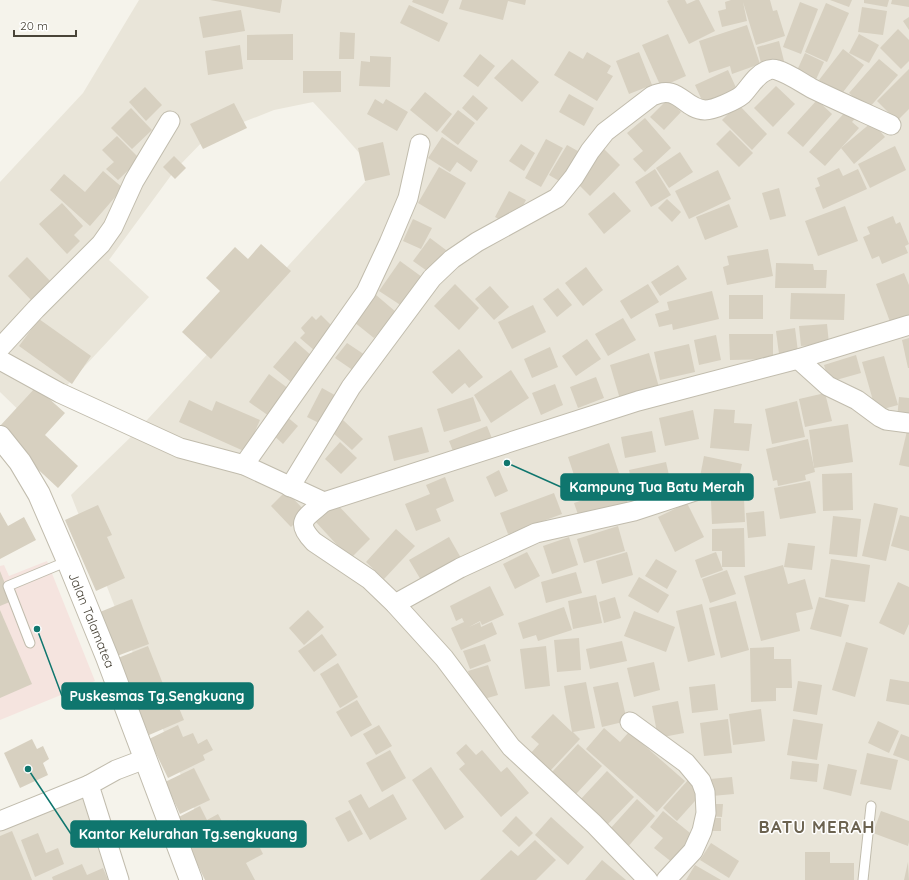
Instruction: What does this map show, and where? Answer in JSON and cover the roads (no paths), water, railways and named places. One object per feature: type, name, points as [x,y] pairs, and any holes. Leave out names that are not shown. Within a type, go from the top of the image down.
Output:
[{"type":"street","points":[[290,487],[351,387],[432,278],[452,259],[477,242],[557,198],[574,177],[590,151],[605,132],[652,96],[660,92],[672,93],[688,103],[706,110],[736,99],[742,95],[756,78],[765,71],[778,70],[813,89],[891,125]]},
{"type":"street","points":[[0,348],[36,309],[101,244],[113,227],[134,181],[170,121]]},
{"type":"street","points":[[244,465],[366,292],[408,198],[420,144]]},
{"type":"street","points":[[648,880],[594,824],[511,747],[444,658],[395,604],[369,579],[314,542],[304,531],[303,523],[305,519],[324,502],[638,401],[798,359],[909,325]]},
{"type":"street","points":[[798,359],[828,386],[857,400],[880,417],[886,420],[909,423]]},
{"type":"street","points":[[0,360],[60,393],[180,448],[244,465],[324,502]]},
{"type":"street","name":"Jalan Talamatea","points":[[0,437],[20,462],[39,494],[68,561],[190,880]]},
{"type":"street","points":[[395,604],[460,568],[536,533],[634,512],[698,490]]},
{"type":"street","points":[[630,722],[686,763],[701,781],[705,792],[706,813],[702,831],[693,851],[666,880]]},
{"type":"street","points":[[0,821],[89,785],[116,770],[145,759]]},
{"type":"street","points":[[89,785],[119,880]]},
{"type":"lane","points":[[30,643],[8,586],[68,561]]},
{"type":"lane","points":[[863,880],[872,806]]},
{"type":"place","name":"Kampung Tua Batu Merah","points":[[507,463]]},
{"type":"place","name":"Puskesmas Tg.Sengkuang","points":[[37,629]]},
{"type":"place","name":"Kantor Kelurahan Tg.sengkuang","points":[[28,769]]},
{"type":"district","name":"BATU MERAH","points":[[817,826]]}]
